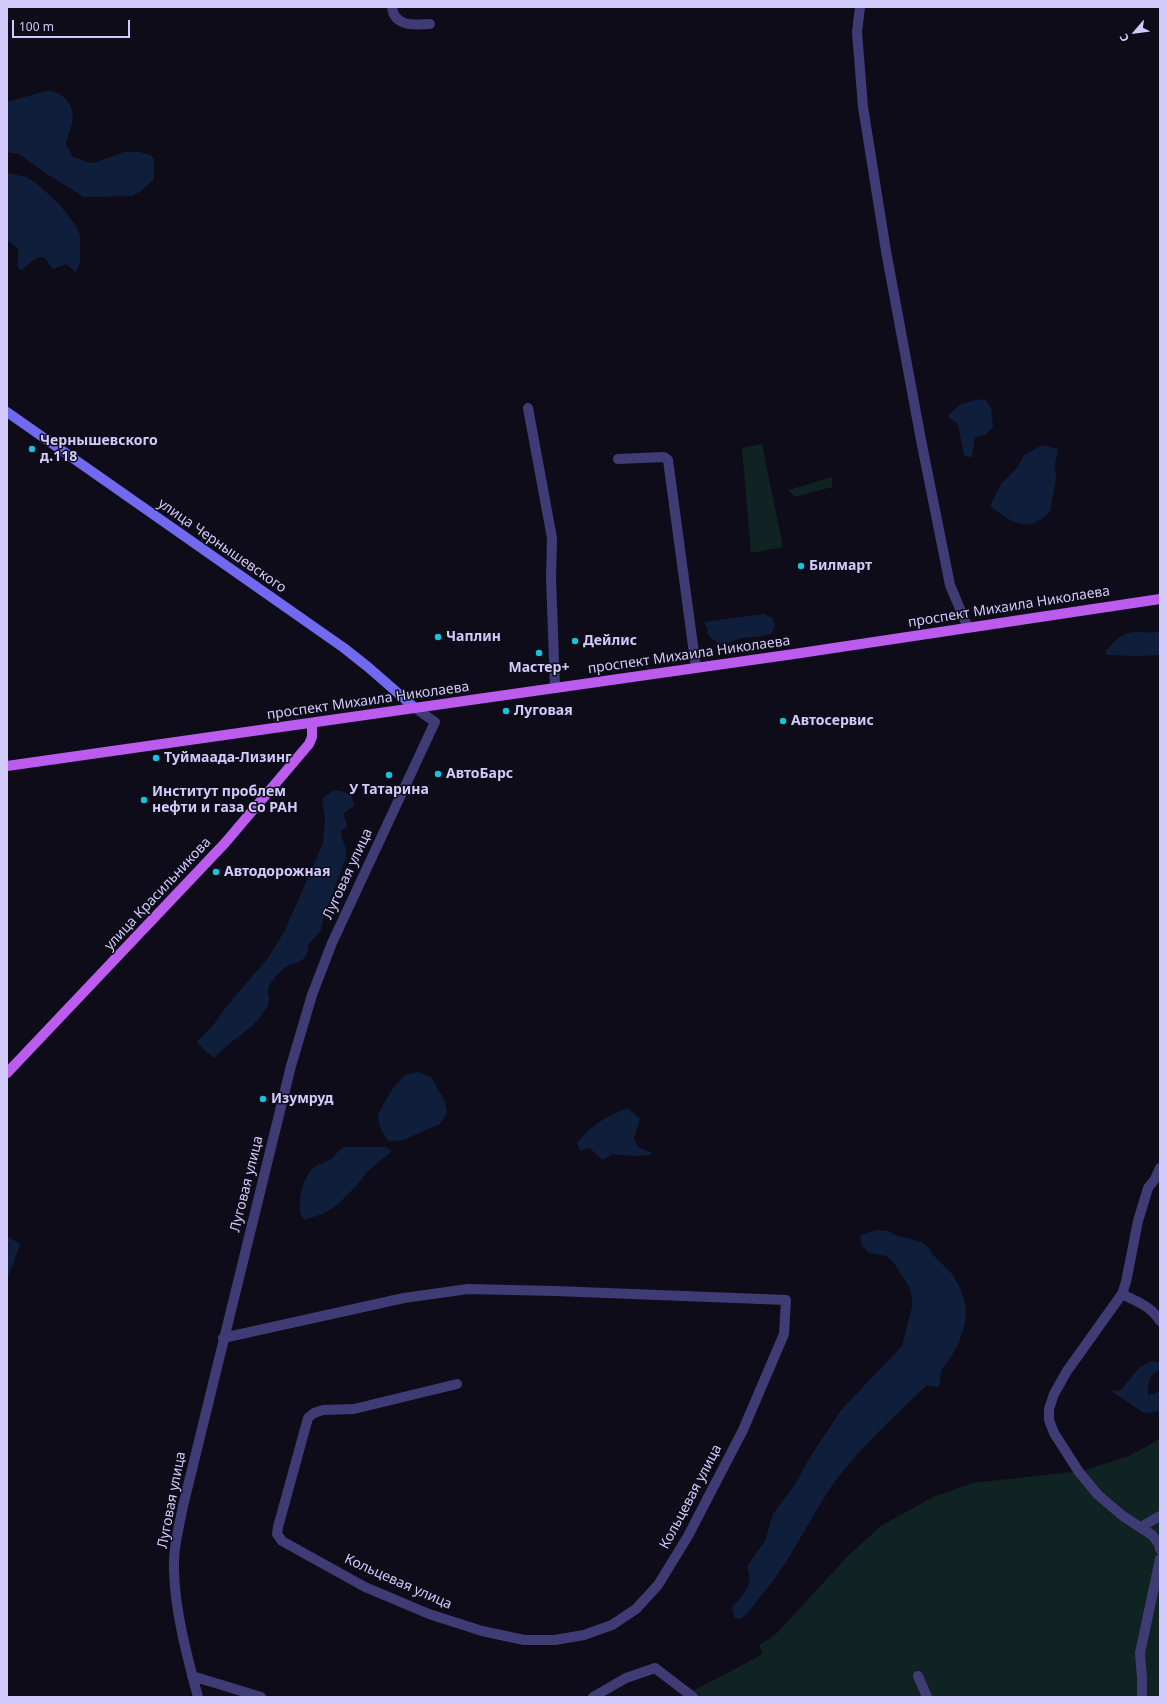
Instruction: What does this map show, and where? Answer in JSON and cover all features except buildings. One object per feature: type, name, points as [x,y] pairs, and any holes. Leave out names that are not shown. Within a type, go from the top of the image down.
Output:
[{"type":"main road","name":"улица Чернышевского","points":[[7,412],[344,648],[416,708]]},
{"type":"main road","name":"проспект Михаила Николаева","points":[[7,766],[696,668],[1160,599]]},
{"type":"main road","name":"улица Красильникова","points":[[7,1074],[225,843],[308,744],[312,737],[312,723]]},
{"type":"street","points":[[392,7],[395,16],[404,23],[412,25],[430,24]]},
{"type":"street","points":[[860,7],[857,32],[863,107],[886,251],[919,432],[950,584],[968,628]]},
{"type":"street","points":[[528,408],[552,538],[551,578],[555,688]]},
{"type":"street","points":[[618,459],[664,457],[668,460],[696,668]]},
{"type":"street","name":"Луговая улица","points":[[198,1697],[192,1676],[177,1601],[174,1569],[176,1538],[195,1451],[291,1066],[312,995],[335,936],[435,722],[416,708]]},
{"type":"street","points":[[1160,1168],[1155,1179],[1148,1188],[1138,1221],[1126,1282],[1122,1294],[1067,1371],[1054,1394],[1049,1409],[1049,1420],[1058,1439],[1079,1472],[1098,1495],[1123,1516],[1152,1535],[1159,1544],[1160,1548]]},
{"type":"street","name":"Кольцевая улица","points":[[223,1338],[404,1298],[468,1289],[556,1290],[786,1300],[784,1334],[743,1430],[691,1530],[670,1566],[658,1585],[636,1609],[612,1625],[584,1635],[555,1640],[524,1640],[482,1631],[430,1614],[365,1586],[282,1541],[277,1534],[308,1418],[314,1413],[322,1410],[354,1409],[457,1384]]},
{"type":"street","points":[[1122,1294],[1149,1308],[1156,1314],[1160,1321]]},
{"type":"street","points":[[1141,1527],[1160,1516]]},
{"type":"street","points":[[1142,1697],[1140,1653],[1160,1559]]},
{"type":"street","points":[[593,1697],[626,1678],[655,1668],[693,1697]]},
{"type":"street","points":[[192,1676],[261,1697]]},
{"type":"street","points":[[918,1676],[927,1697]]},
{"type":"green space","points":[[762,444],[783,547],[751,553],[742,448]]},
{"type":"green space","points":[[832,477],[832,487],[794,497],[789,490]]},
{"type":"green space","points":[[1160,1439],[1160,1697],[682,1697],[763,1654],[759,1645],[776,1634],[849,1555],[881,1526],[933,1497],[973,1483],[1082,1471],[1129,1456]]},
{"type":"water","points":[[46,91],[58,93],[67,100],[70,105],[73,117],[66,144],[73,157],[90,163],[97,162],[124,152],[140,152],[152,156],[154,159],[154,179],[141,191],[132,196],[84,197],[45,173],[19,154],[7,152],[7,102]]},
{"type":"water","points":[[7,173],[26,177],[35,182],[59,204],[74,223],[80,235],[80,263],[76,272],[66,264],[53,269],[44,257],[37,258],[21,270],[18,268],[18,250],[7,240]]},
{"type":"water","points":[[985,399],[991,408],[993,427],[985,435],[975,437],[972,457],[964,456],[958,424],[948,417],[959,406]]},
{"type":"water","points":[[1042,445],[1058,449],[1055,464],[1056,478],[1050,512],[1034,523],[1016,523],[990,506],[1001,484],[1017,468],[1024,455]]},
{"type":"water","points":[[764,614],[772,618],[775,626],[772,633],[763,636],[741,638],[728,643],[719,643],[711,638],[707,633],[708,629],[704,622]]},
{"type":"water","points":[[1160,631],[1160,655],[1107,655],[1106,651],[1124,634],[1134,632],[1153,633]]},
{"type":"water","points":[[332,791],[344,792],[350,796],[354,802],[354,806],[343,814],[347,824],[347,827],[341,831],[346,850],[346,858],[324,916],[321,930],[308,945],[305,957],[302,960],[284,968],[271,982],[268,990],[269,998],[267,1007],[257,1021],[214,1058],[197,1042],[215,1023],[226,1007],[268,958],[284,932],[323,844],[325,820],[322,799]]},
{"type":"water","points":[[419,1072],[431,1077],[445,1101],[447,1112],[440,1124],[403,1140],[388,1141],[379,1123],[379,1113],[389,1094],[398,1082],[408,1074]]},
{"type":"water","points":[[628,1108],[640,1119],[634,1138],[638,1147],[652,1153],[651,1155],[631,1156],[613,1154],[602,1160],[590,1148],[580,1151],[577,1143],[588,1131],[606,1118]]},
{"type":"water","points":[[345,1147],[386,1147],[392,1151],[367,1172],[358,1184],[336,1206],[322,1214],[304,1220],[301,1215],[300,1201],[308,1174],[314,1167],[329,1160]]},
{"type":"water","points":[[879,1230],[887,1231],[895,1235],[921,1242],[929,1248],[933,1255],[952,1274],[961,1290],[966,1307],[965,1324],[959,1342],[951,1357],[941,1370],[939,1387],[927,1385],[862,1449],[831,1487],[775,1578],[748,1613],[740,1619],[734,1617],[732,1607],[747,1589],[749,1584],[749,1573],[747,1566],[765,1541],[773,1514],[796,1483],[810,1457],[842,1409],[902,1346],[912,1307],[910,1288],[894,1263],[886,1256],[869,1253],[862,1246],[860,1236]]},
{"type":"water","points":[[7,1236],[20,1244],[7,1278]]},
{"type":"water","points":[[1152,1361],[1160,1363],[1160,1369],[1151,1377],[1148,1387],[1148,1396],[1160,1391],[1160,1411],[1144,1413],[1111,1391],[1121,1390],[1139,1368]]},
{"type":"place","name":"Чернышевского д.118","points":[[32,449]]},
{"type":"place","name":"Билмарт","points":[[801,566]]},
{"type":"place","name":"Чаплин","points":[[438,637]]},
{"type":"place","name":"Дейлис","points":[[575,641]]},
{"type":"place","name":"Мастер+","points":[[539,653]]},
{"type":"place","name":"Луговая","points":[[506,711]]},
{"type":"place","name":"Автосервис","points":[[783,721]]},
{"type":"place","name":"Туймаада-Лизинг","points":[[156,758]]},
{"type":"place","name":"АвтоБарс","points":[[438,774]]},
{"type":"place","name":"У Татарина","points":[[389,775]]},
{"type":"place","name":"Институт проблем нефти и газа Со РАН","points":[[144,800]]},
{"type":"place","name":"Автодорожная","points":[[216,872]]},
{"type":"place","name":"Изумруд","points":[[263,1099]]}]
